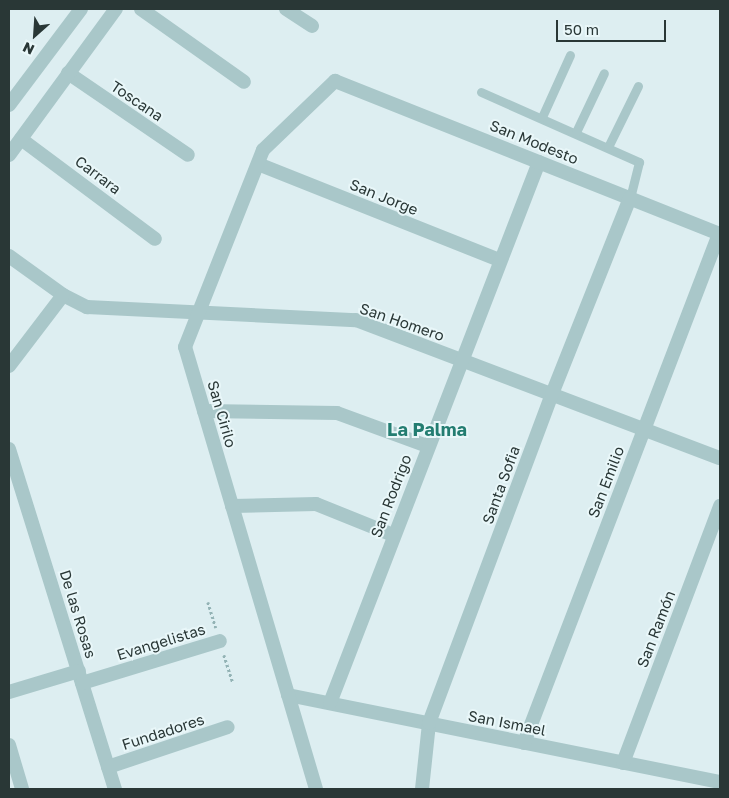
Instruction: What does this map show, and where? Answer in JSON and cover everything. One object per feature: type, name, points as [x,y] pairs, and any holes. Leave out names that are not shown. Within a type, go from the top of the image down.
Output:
[{"type":"street","points":[[9,105],[81,9]]},
{"type":"street","points":[[9,155],[116,9]]},
{"type":"street","points":[[141,9],[244,82]]},
{"type":"street","points":[[286,9],[312,26]]},
{"type":"street","name":"Toscana","points":[[68,73],[188,155]]},
{"type":"street","name":"San Modesto","points":[[335,81],[720,234]]},
{"type":"street","name":"San Cirilo","points":[[316,789],[185,346],[263,150],[335,81]]},
{"type":"street","name":"Carrara","points":[[21,138],[155,239]]},
{"type":"street","name":"San Rodrigo","points":[[330,704],[460,360],[538,162]]},
{"type":"street","name":"San Jorge","points":[[258,164],[499,260]]},
{"type":"street","name":"Santa Sofia","points":[[422,789],[429,724],[552,394],[630,198]]},
{"type":"street","name":"San Emilio","points":[[524,743],[643,429],[720,234]]},
{"type":"street","name":"San Homero","points":[[9,256],[63,295],[87,307],[199,314],[356,320],[720,458]]},
{"type":"street","points":[[9,366],[63,295]]},
{"type":"street","points":[[204,411],[337,413],[427,446]]},
{"type":"street","name":"De las Rosas","points":[[9,449],[115,789]]},
{"type":"street","points":[[232,506],[316,504],[394,535]]},
{"type":"street","name":"San Ramón","points":[[623,763],[720,506]]},
{"type":"street","name":"Evangelistas","points":[[9,692],[80,677],[220,641]]},
{"type":"street","name":"San Ismael","points":[[288,695],[623,763],[720,780]]},
{"type":"street","name":"Fundadores","points":[[108,767],[228,727]]},
{"type":"street","points":[[9,746],[22,789]]},
{"type":"lane","points":[[542,117],[570,55]]},
{"type":"lane","points":[[576,132],[604,74]]},
{"type":"lane","points":[[608,147],[638,86]]},
{"type":"lane","points":[[481,92],[576,132],[639,162],[630,198]]},
{"type":"district","name":"La Palma","points":[[427,429]]}]
